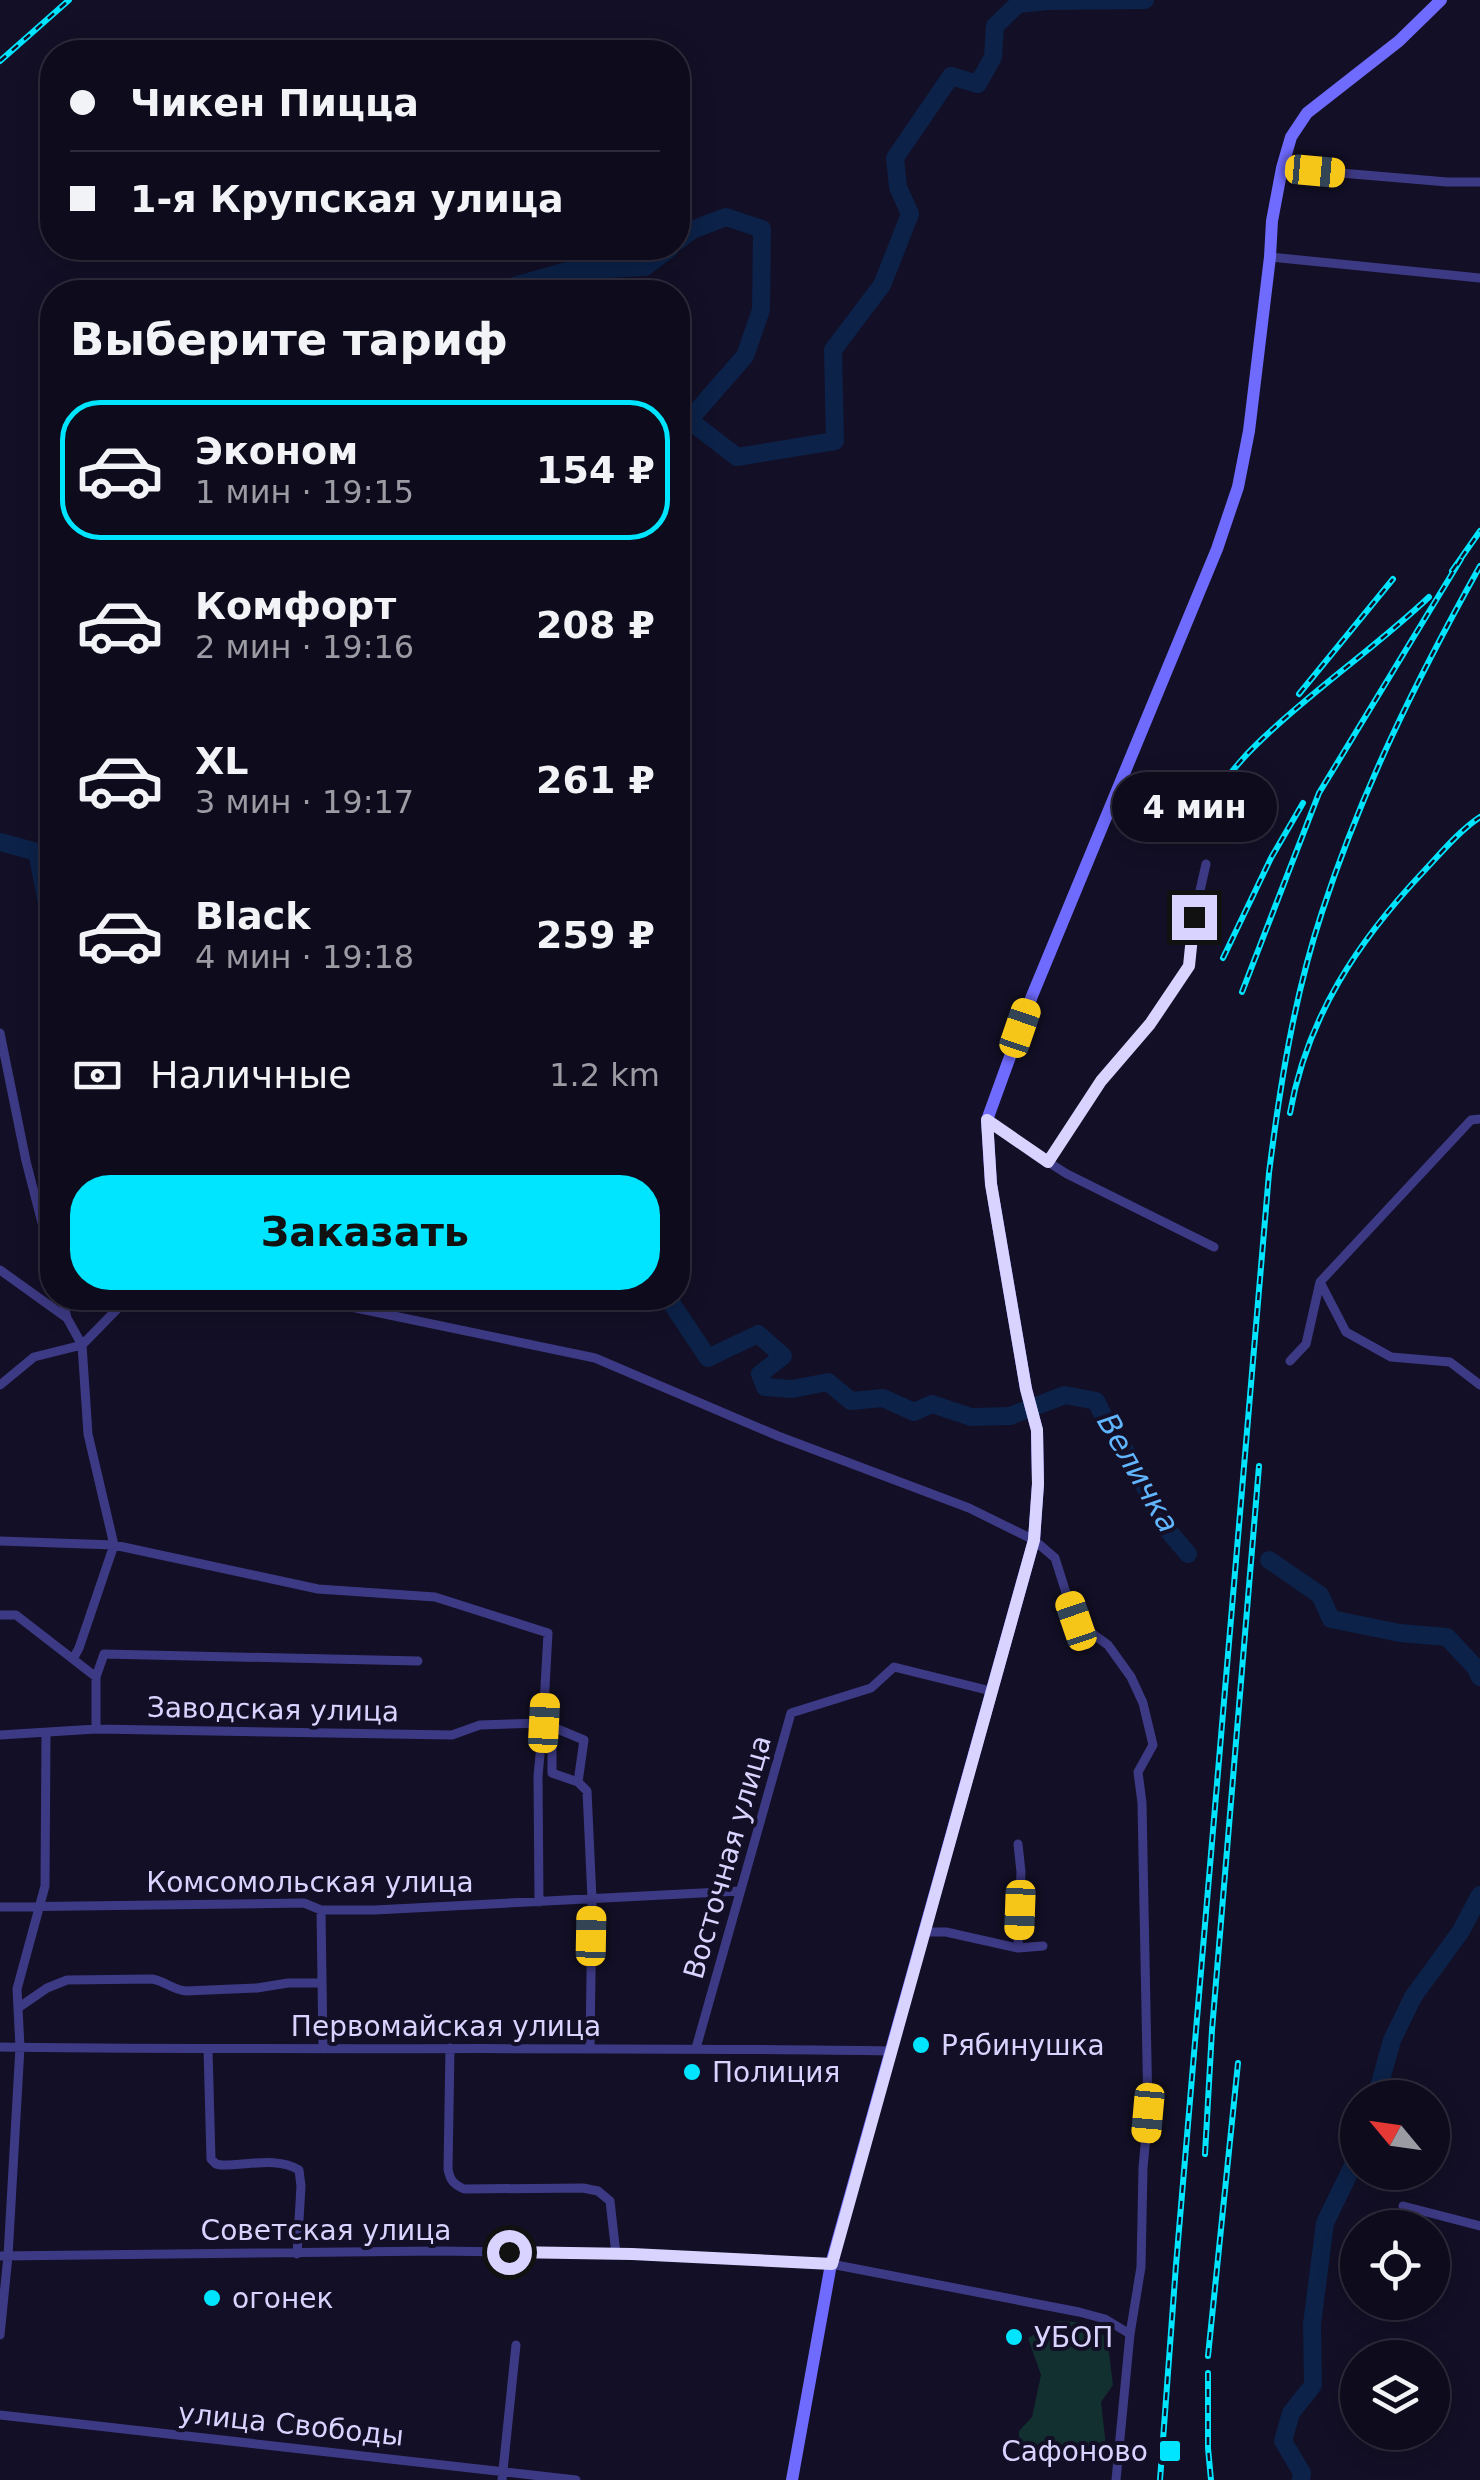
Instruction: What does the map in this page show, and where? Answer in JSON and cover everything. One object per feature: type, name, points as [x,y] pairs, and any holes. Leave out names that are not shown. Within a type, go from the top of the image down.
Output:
[{"type":"street","points":[[792,2480],[832,2264],[1034,1540],[1037,1430],[1026,1389],[991,1184],[987,1120],[1032,996],[1210,567],[1238,487],[1249,431],[1272,221],[1292,136],[1308,114],[1398,41],[1441,0]]},
{"type":"street","points":[[1282,168],[1480,182]]},
{"type":"street","points":[[1270,257],[1480,278]]},
{"type":"street","points":[[1048,1162],[1101,1081],[1150,1024],[1189,966],[1194,917],[1206,864]]},
{"type":"street","points":[[0,1033],[40,1215]]},
{"type":"street","points":[[1290,1362],[1306,1344],[1320,1282],[1472,1120],[1480,1119]]},
{"type":"street","points":[[987,1120],[1067,1174],[1214,1247]]},
{"type":"street","points":[[0,1270],[40,1299]]},
{"type":"street","points":[[1320,1282],[1346,1332],[1391,1357],[1450,1362],[1480,1386]]},
{"type":"street","points":[[56,1310],[67,1318]]},
{"type":"street","points":[[65,1310],[82,1345],[88,1434],[114,1544],[73,1659]]},
{"type":"street","points":[[0,1385],[34,1357],[82,1345],[115,1310]]},
{"type":"street","points":[[365,1310],[595,1358],[778,1436],[968,1508],[1034,1540],[1055,1558],[1076,1621],[1108,1645],[1144,1703],[1153,1745],[1138,1772],[1142,1804],[1148,2113],[1141,2267],[1130,2334],[1116,2480]]},
{"type":"street","points":[[0,1541],[114,1544],[318,1590],[434,1596],[548,1632],[538,1776],[539,1902]]},
{"type":"street","points":[[0,1615],[16,1615],[96,1678]]},
{"type":"street","points":[[96,1729],[96,1678],[104,1654],[418,1661]]},
{"type":"street","name":"Восточная улица","points":[[696,2048],[791,1713],[871,1688],[894,1667],[991,1691]]},
{"type":"street","points":[[544,1723],[584,1740],[578,1782]]},
{"type":"street","points":[[544,1723],[552,1738],[552,1773],[578,1782],[587,1791],[592,1899],[590,2048]]},
{"type":"street","name":"Заводская улица","points":[[0,1735],[96,1729],[452,1734],[480,1725],[544,1723]]},
{"type":"street","points":[[0,2335],[20,2047],[17,1989],[45,1886],[46,1734]]},
{"type":"street","points":[[1018,1844],[1018,1948]]},
{"type":"street","name":"Комсомольская улица","points":[[0,1907],[304,1903],[321,1910],[375,1910],[740,1891]]},
{"type":"street","points":[[321,1910],[324,2049]]},
{"type":"street","points":[[925,1932],[946,1932],[1018,1948],[1044,1946]]},
{"type":"street","points":[[18,2008],[47,1988],[68,1980],[152,1979],[186,1991],[322,1983]]},
{"type":"street","name":"Первомайская улица","points":[[0,2047],[892,2051]]},
{"type":"street","points":[[450,2048],[448,2168],[455,2185],[464,2189],[598,2191],[610,2202],[616,2254]]},
{"type":"street","points":[[208,2049],[211,2158],[216,2164],[283,2163],[299,2170],[297,2254]]},
{"type":"street","points":[[0,2161],[13,2160]]},
{"type":"street","points":[[1404,2206],[1480,2226]]},
{"type":"street","name":"Советская улица","points":[[4,2256],[437,2252],[616,2254],[832,2264],[1079,2312],[1105,2319],[1130,2334]]},
{"type":"street","points":[[503,2475],[516,2345]]},
{"type":"street","name":"улица Свободы","points":[[0,2414],[503,2475],[576,2480]]},
{"type":"green space","points":[[1058,2321],[1076,2322],[1107,2337],[1113,2385],[1101,2402],[1106,2446],[1066,2455],[1019,2451],[1019,2431],[1032,2417],[1041,2375],[1028,2338]]},
{"type":"waterway","points":[[690,421],[737,457],[835,441],[833,350],[882,285],[910,214],[898,187],[895,158],[951,76],[978,84],[993,57],[995,26],[1018,4],[1145,0]]},
{"type":"waterway","points":[[690,232],[726,217],[762,229],[761,310],[745,356],[690,419]]},
{"type":"waterway","points":[[535,280],[567,271],[645,267],[654,260]]},
{"type":"waterway","points":[[0,842],[37,852],[40,867]]},
{"type":"waterway","name":"Величка","points":[[676,1310],[708,1358],[758,1334],[783,1356],[760,1374],[765,1387],[792,1389],[828,1382],[851,1401],[883,1398],[914,1412],[932,1404],[971,1417],[1010,1416],[1065,1395],[1096,1401],[1136,1467],[1161,1522],[1188,1554]]},
{"type":"waterway","name":"Величка","points":[[1269,1560],[1320,1595],[1331,1619],[1400,1633],[1447,1637],[1480,1677]]},
{"type":"waterway","name":"Величка","points":[[1381,2080],[1392,2040],[1413,1997],[1461,1931],[1480,1895]]},
{"type":"waterway","name":"Величка","points":[[1301,2480],[1302,2473],[1283,2441],[1291,2413],[1313,2385],[1312,2324],[1325,2223],[1341,2190]]},
{"type":"railway","points":[[0,61],[69,0]]},
{"type":"railway","points":[[1452,571],[1480,531]]},
{"type":"railway","points":[[1242,992],[1319,793],[1461,559]]},
{"type":"railway","points":[[1160,2480],[1269,1173],[1283,1074],[1312,944],[1355,822],[1413,693],[1480,566]]},
{"type":"railway","points":[[1299,694],[1393,579]]},
{"type":"railway","points":[[1199,817],[1257,744],[1429,597]]},
{"type":"railway","points":[[1223,958],[1271,858],[1303,803]]},
{"type":"railway","points":[[1290,1113],[1298,1078],[1322,1013],[1357,953],[1450,842],[1480,817]]},
{"type":"railway","points":[[1205,2154],[1259,1466]]},
{"type":"railway","points":[[1208,2356],[1238,2063]]},
{"type":"railway","points":[[1208,2373],[1211,2480]]},
{"type":"place","name":"Рябинушка","points":[[921,2045]]},
{"type":"place","name":"Полиция","points":[[692,2072]]},
{"type":"place","name":"огонек","points":[[212,2298]]},
{"type":"place","name":"УБОП","points":[[1014,2337]]},
{"type":"place","name":"Сафоново","points":[[1170,2451]]},
{"type":"route","points":[[509,2252],[832,2264],[1034,1540],[1037,1430],[1026,1389],[991,1184],[987,1120],[1048,1162],[1101,1081],[1150,1024],[1189,966],[1194,917]]}]
